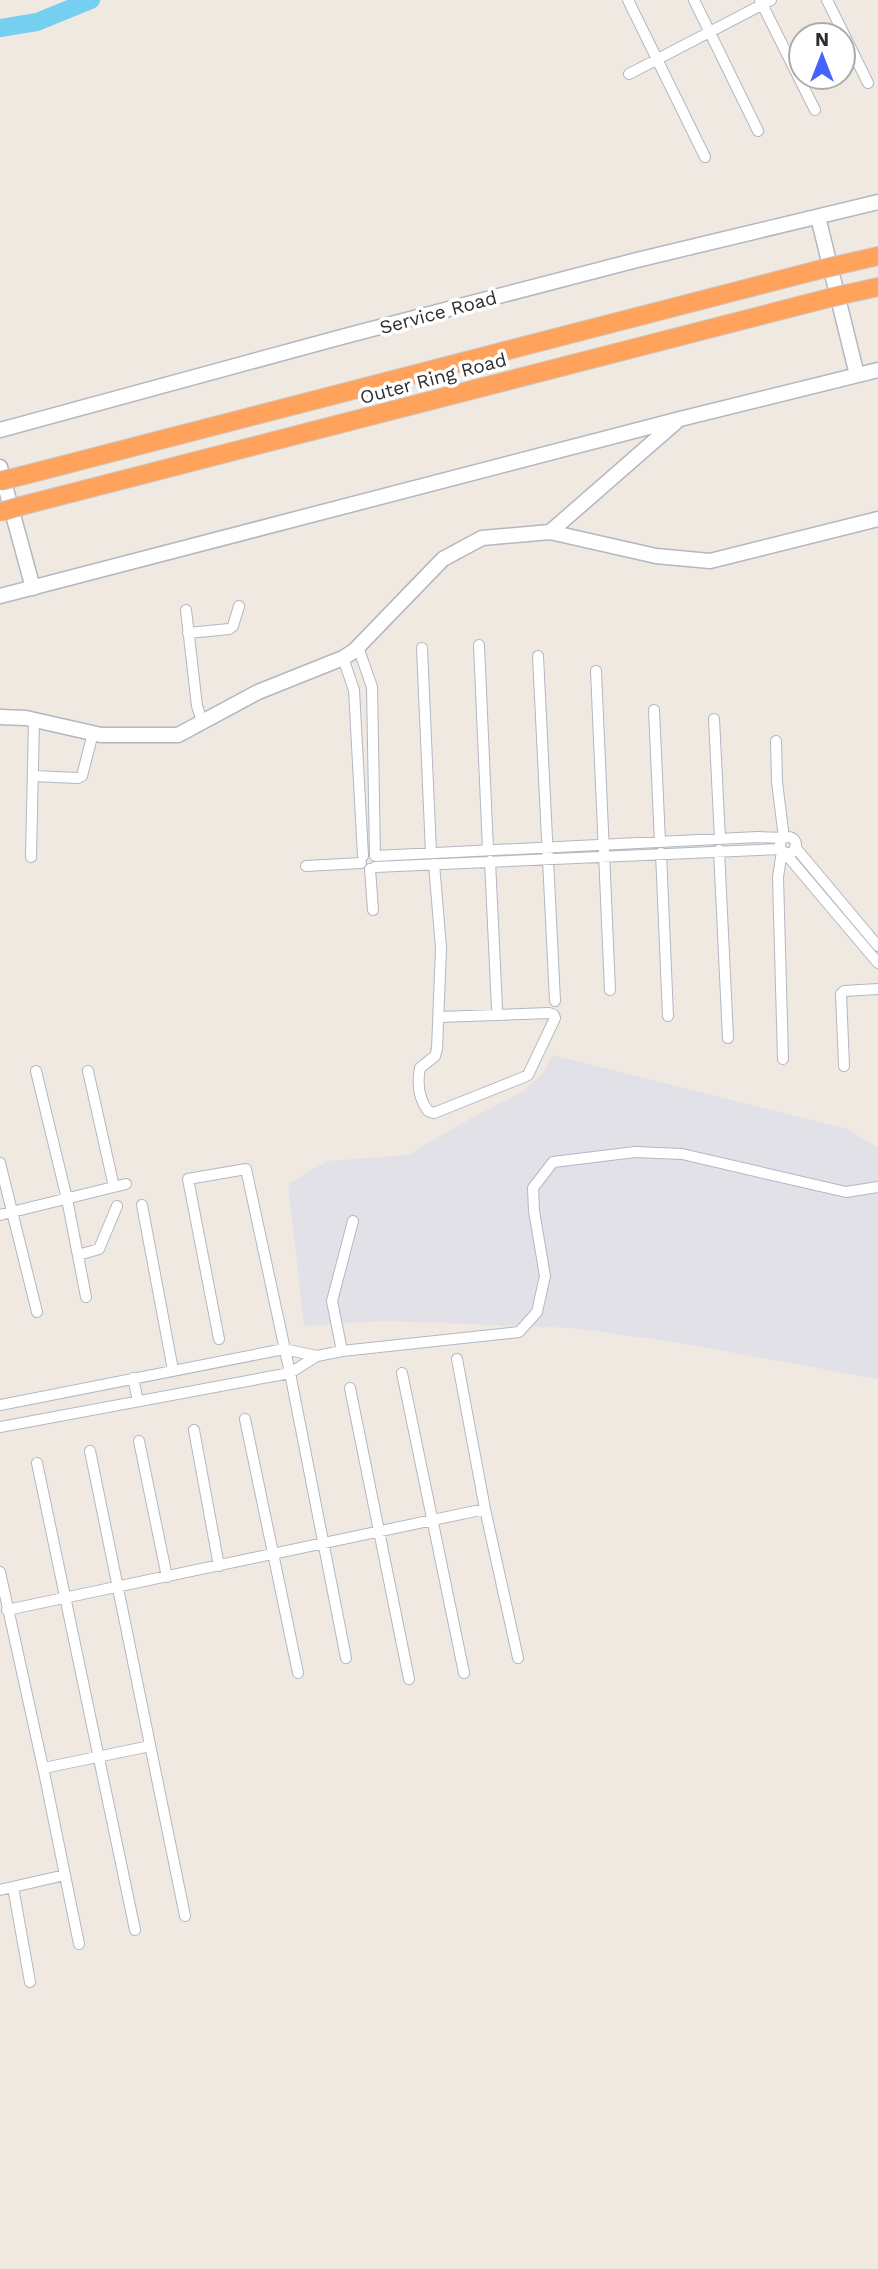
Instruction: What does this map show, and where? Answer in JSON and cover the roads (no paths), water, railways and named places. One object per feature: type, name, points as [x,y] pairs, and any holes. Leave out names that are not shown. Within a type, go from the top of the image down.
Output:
[{"type":"highway","name":"Outer Ring Road","points":[[0,481],[878,256]]},
{"type":"highway","name":"Outer Ring Road","points":[[0,512],[878,287]]},
{"type":"main road","name":"Service Road","points":[[0,430],[637,260],[878,202]]},
{"type":"main road","points":[[818,218],[857,375]]},
{"type":"main road","points":[[0,596],[878,370]]},
{"type":"main road","points":[[550,532],[680,419]]},
{"type":"main road","points":[[0,467],[33,587]]},
{"type":"main road","points":[[0,717],[34,720],[93,733],[178,735],[258,692],[343,658],[358,647],[443,559],[482,538],[550,532],[656,556],[710,561],[878,519]]},
{"type":"street","points":[[628,0],[705,157]]},
{"type":"street","points":[[694,0],[758,131]]},
{"type":"street","points":[[827,0],[868,83]]},
{"type":"street","points":[[629,74],[765,2],[815,110]]},
{"type":"street","points":[[188,633],[229,629],[233,626],[239,606]]},
{"type":"street","points":[[186,610],[197,706],[202,722]]},
{"type":"street","points":[[479,645],[497,1008]]},
{"type":"street","points":[[358,647],[372,687],[369,862]]},
{"type":"street","points":[[422,648],[432,858],[441,948],[436,1053],[420,1068],[419,1074],[421,1099],[430,1113],[528,1074],[555,1018],[549,1013],[439,1017]]},
{"type":"street","points":[[538,656],[555,1001]]},
{"type":"street","points":[[343,658],[354,690],[373,910]]},
{"type":"street","points":[[596,671],[610,990]]},
{"type":"street","points":[[654,710],[668,1016]]},
{"type":"street","points":[[714,719],[728,1038]]},
{"type":"street","points":[[31,857],[34,720]]},
{"type":"street","points":[[33,776],[82,776],[93,733]]},
{"type":"street","points":[[776,741],[777,782],[784,838],[780,842],[783,851],[878,964]]},
{"type":"street","points":[[306,866],[793,838],[796,847],[878,946]]},
{"type":"street","points":[[719,844],[792,852],[796,847]]},
{"type":"street","points":[[783,851],[778,877],[783,1059]]},
{"type":"street","points":[[844,1066],[841,994],[844,991],[878,989]]},
{"type":"street","points":[[36,1071],[67,1199],[86,1297]]},
{"type":"street","points":[[88,1071],[114,1187]]},
{"type":"street","points":[[0,1405],[284,1349],[317,1356],[519,1332],[537,1312],[545,1276],[534,1211],[533,1188],[553,1162],[635,1152],[682,1154],[846,1192],[878,1187]]},
{"type":"street","points":[[0,1163],[37,1312]]},
{"type":"street","points":[[219,1339],[188,1179],[246,1169],[290,1373],[346,1658]]},
{"type":"street","points":[[0,1215],[126,1184]]},
{"type":"street","points":[[142,1205],[173,1370]]},
{"type":"street","points":[[78,1255],[99,1249],[117,1206]]},
{"type":"street","points":[[342,1352],[332,1301],[353,1221]]},
{"type":"street","points":[[0,1427],[290,1373],[317,1356]]},
{"type":"street","points":[[457,1359],[485,1509],[518,1658]]},
{"type":"street","points":[[402,1373],[464,1673]]},
{"type":"street","points":[[132,1378],[138,1401]]},
{"type":"street","points":[[350,1388],[410,1679]]},
{"type":"street","points":[[245,1419],[298,1673]]},
{"type":"street","points":[[194,1430],[219,1566]]},
{"type":"street","points":[[139,1441],[167,1577]]},
{"type":"street","points":[[90,1451],[185,1916]]},
{"type":"street","points":[[37,1463],[135,1930]]},
{"type":"street","points":[[7,1609],[485,1509]]},
{"type":"street","points":[[0,1572],[44,1768],[79,1944]]},
{"type":"street","points":[[44,1768],[150,1746]]},
{"type":"street","points":[[0,1890],[65,1875]]},
{"type":"street","points":[[13,1887],[30,1982]]},
{"type":"waterway","points":[[0,28],[37,22],[91,0]]}]
